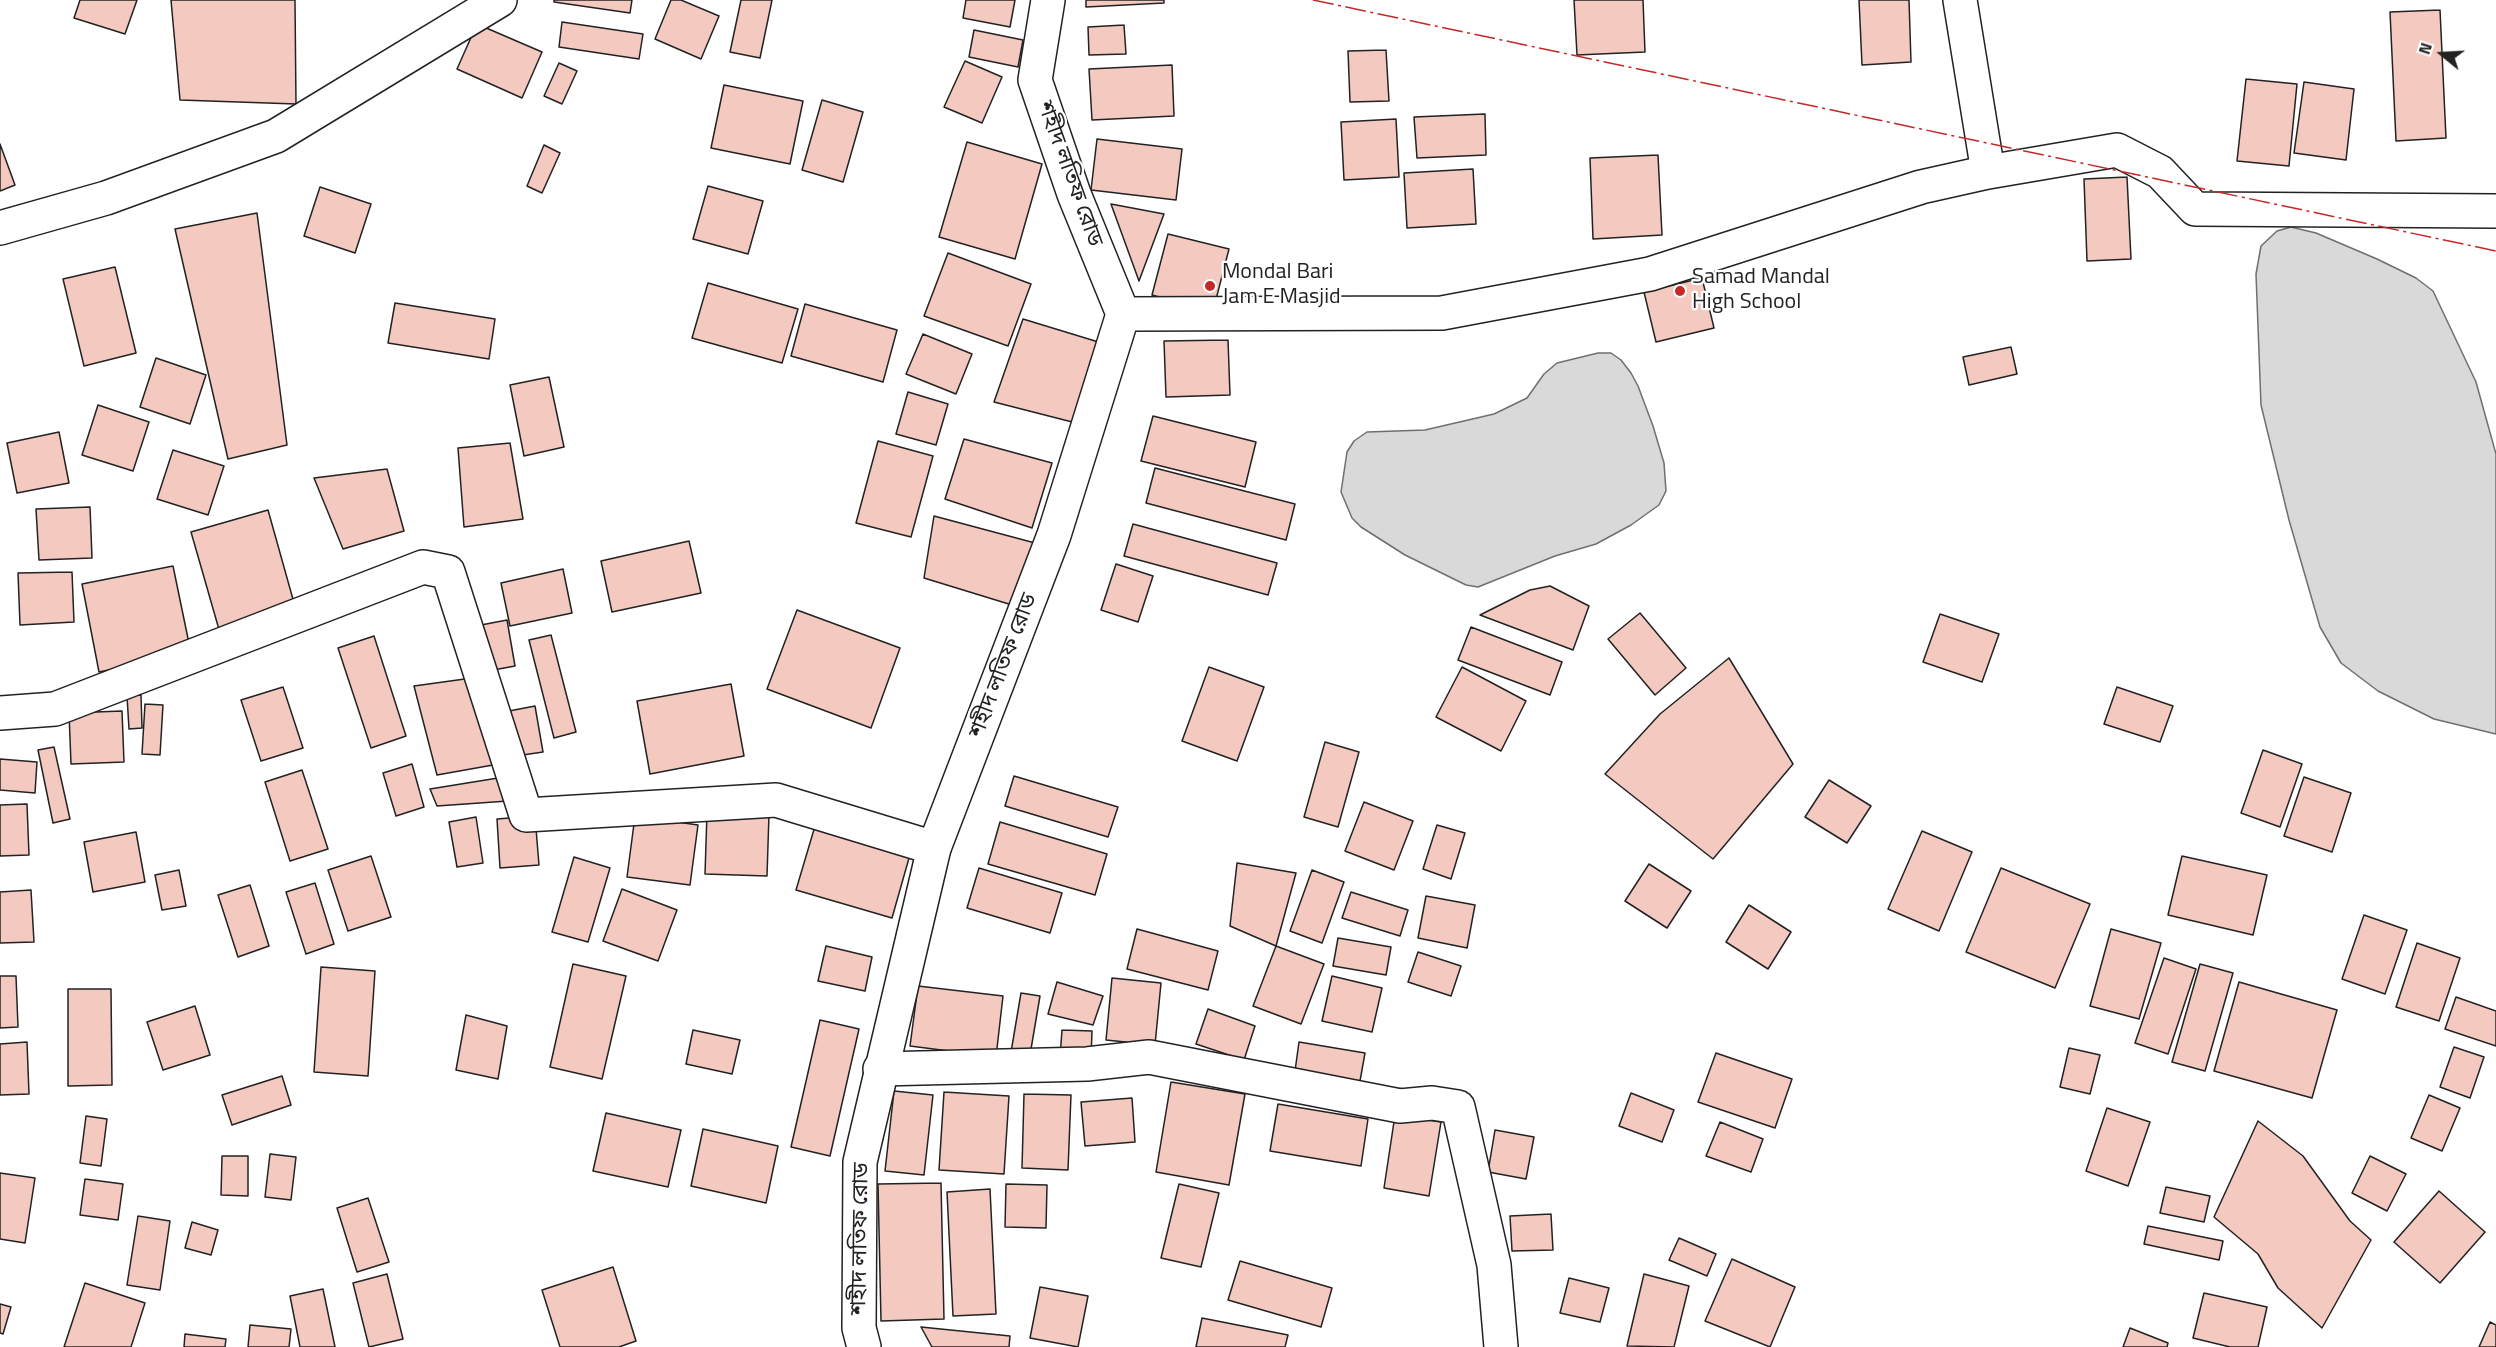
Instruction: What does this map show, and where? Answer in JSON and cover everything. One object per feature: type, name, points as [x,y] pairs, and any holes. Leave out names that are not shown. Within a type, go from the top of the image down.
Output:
[{"type":"street","points":[[0,228],[106,198],[276,136],[500,0]]},
{"type":"street","name":"শহীদ লতিফ রোড","points":[[864,1347],[859,1328],[860,1162],[880,1069],[934,848],[1054,535],[1123,314],[1074,194],[1035,80],[1048,0]]},
{"type":"street","points":[[1960,0],[1988,172]]},
{"type":"street","points":[[1123,314],[1442,313],[1650,274],[1921,188],[1988,172],[2117,150],[2160,172],[2195,209],[2496,211]]},
{"type":"street","points":[[0,713],[55,709],[423,567],[448,572],[526,815],[776,800],[934,848]]},
{"type":"street","points":[[880,1069],[1087,1064],[1149,1058],[1400,1106],[1432,1103],[1458,1107],[1494,1265],[1501,1347]]},
{"type":"shaded area","points":[[2291,227],[2316,233],[2377,259],[2416,278],[2433,291],[2476,382],[2496,454],[2496,734],[2434,719],[2378,691],[2341,663],[2320,627],[2289,520],[2261,405],[2256,274],[2261,246],[2277,231]]},
{"type":"shaded area","points":[[1598,353],[1611,353],[1621,360],[1631,373],[1653,426],[1664,463],[1666,491],[1659,505],[1631,525],[1596,544],[1555,556],[1478,587],[1466,585],[1405,555],[1361,527],[1352,518],[1341,492],[1347,452],[1354,441],[1367,432],[1425,430],[1494,414],[1527,398],[1544,374],[1557,363]]},
{"type":"building","points":[[80,0],[137,0],[125,34],[74,18]]},
{"type":"building","points":[[171,0],[295,0],[296,104],[180,100]]},
{"type":"building","points":[[554,0],[632,0],[630,13],[554,2]]},
{"type":"building","points":[[671,0],[681,0],[719,16],[701,59],[655,39]]},
{"type":"building","points":[[741,0],[772,0],[760,58],[730,52]]},
{"type":"building","points":[[966,0],[1015,0],[1010,27],[963,18]]},
{"type":"building","points":[[1086,0],[1164,0],[1164,3],[1086,7]]},
{"type":"building","points":[[1574,0],[1643,0],[1645,52],[1577,55]]},
{"type":"building","points":[[1859,0],[1909,0],[1911,62],[1862,65]]},
{"type":"building","points":[[2440,10],[2446,138],[2396,141],[2390,12]]},
{"type":"building","points":[[562,22],[643,34],[639,59],[559,47]]},
{"type":"building","points":[[477,24],[542,52],[522,98],[457,69]]},
{"type":"building","points":[[1124,25],[1126,54],[1089,55],[1088,27]]},
{"type":"building","points":[[974,30],[1023,40],[1018,67],[969,57]]},
{"type":"building","points":[[1386,50],[1389,101],[1350,102],[1348,51]]},
{"type":"building","points":[[965,61],[1002,77],[982,123],[944,107]]},
{"type":"building","points":[[559,63],[577,71],[562,104],[544,96]]},
{"type":"building","points":[[1172,65],[1174,116],[1092,120],[1089,69]]},
{"type":"building","points":[[2246,79],[2297,84],[2289,166],[2237,161]]},
{"type":"building","points":[[2304,82],[2354,89],[2346,160],[2294,153]]},
{"type":"building","points":[[724,85],[803,101],[790,164],[711,148]]},
{"type":"building","points":[[822,100],[863,112],[843,182],[802,170]]},
{"type":"building","points":[[1485,114],[1486,155],[1417,158],[1414,117]]},
{"type":"building","points":[[1396,119],[1399,177],[1344,180],[1341,122]]},
{"type":"building","points":[[1097,139],[1182,149],[1176,200],[1091,190]]},
{"type":"building","points":[[967,142],[1042,164],[1015,259],[939,237]]},
{"type":"building","points":[[0,144],[15,185],[0,191]]},
{"type":"building","points":[[544,145],[560,153],[542,193],[527,186]]},
{"type":"building","points":[[1658,155],[1662,235],[1593,239],[1590,158]]},
{"type":"building","points":[[1473,169],[1476,224],[1407,228],[1404,173]]},
{"type":"building","points":[[2127,177],[2131,259],[2087,261],[2084,179]]},
{"type":"building","points":[[708,186],[763,201],[748,254],[693,239]]},
{"type":"building","points":[[320,187],[371,204],[355,253],[304,236]]},
{"type":"building","points":[[1111,204],[1164,214],[1139,281]]},
{"type":"building","points":[[257,213],[287,445],[228,459],[175,229]]},
{"type":"building","points":[[1168,234],[1229,249],[1213,311],[1152,295]]},
{"type":"building","points":[[948,253],[1031,284],[1008,346],[924,316]]},
{"type":"building","points":[[115,267],[136,353],[84,366],[63,279]]},
{"type":"building","points":[[1702,278],[1714,328],[1656,342],[1644,292]]},
{"type":"building","points":[[708,283],[798,309],[782,363],[692,338]]},
{"type":"building","points":[[395,303],[495,319],[489,359],[388,343]]},
{"type":"building","points":[[805,304],[897,330],[883,382],[791,356]]},
{"type":"building","points":[[1023,319],[1105,344],[1080,424],[994,402]]},
{"type":"building","points":[[923,334],[972,354],[956,394],[906,374]]},
{"type":"building","points":[[1228,340],[1230,395],[1166,397],[1164,341]]},
{"type":"building","points":[[2011,347],[2017,374],[1969,385],[1963,357]]},
{"type":"building","points":[[156,358],[206,375],[190,424],[140,407]]},
{"type":"building","points":[[549,377],[564,447],[524,456],[510,385]]},
{"type":"building","points":[[908,392],[948,404],[936,445],[896,434]]},
{"type":"building","points":[[98,405],[149,422],[133,471],[82,455]]},
{"type":"building","points":[[1153,416],[1256,442],[1245,487],[1141,461]]},
{"type":"building","points":[[59,432],[69,483],[17,493],[7,443]]},
{"type":"building","points":[[964,439],[1052,463],[1032,528],[945,499]]},
{"type":"building","points":[[878,441],[933,456],[911,537],[856,523]]},
{"type":"building","points":[[510,443],[523,519],[464,527],[458,448]]},
{"type":"building","points":[[173,450],[224,466],[208,515],[157,499]]},
{"type":"building","points":[[1155,468],[1295,504],[1286,540],[1146,503]]},
{"type":"building","points":[[387,469],[404,531],[343,549],[314,478]]},
{"type":"building","points":[[90,507],[92,558],[39,560],[36,509]]},
{"type":"building","points":[[268,510],[296,610],[220,633],[191,532]]},
{"type":"building","points":[[934,516],[1035,543],[1012,605],[924,578]]},
{"type":"building","points":[[1133,524],[1277,563],[1268,595],[1124,556]]},
{"type":"building","points":[[689,541],[701,593],[612,612],[601,561]]},
{"type":"building","points":[[1116,564],[1153,576],[1138,622],[1101,610]]},
{"type":"building","points":[[173,566],[191,653],[99,672],[82,584]]},
{"type":"building","points":[[563,569],[572,613],[510,626],[501,583]]},
{"type":"building","points":[[72,572],[74,622],[20,625],[18,573]]},
{"type":"building","points":[[1550,586],[1589,606],[1573,650],[1480,615],[1530,590]]},
{"type":"building","points":[[797,610],[900,648],[871,728],[767,689]]},
{"type":"building","points":[[1640,613],[1686,668],[1655,695],[1608,639]]},
{"type":"building","points":[[1940,614],[1999,634],[1982,682],[1923,662]]},
{"type":"building","points":[[507,620],[515,666],[488,671],[481,625]]},
{"type":"building","points":[[1471,627],[1562,662],[1550,695],[1458,660]]},
{"type":"building","points":[[551,635],[576,732],[554,738],[529,640]]},
{"type":"building","points":[[374,636],[406,736],[371,748],[338,648]]},
{"type":"building","points":[[1729,658],[1793,764],[1713,859],[1605,774],[1660,714]]},
{"type":"building","points":[[1209,667],[1264,687],[1237,761],[1182,741]]},
{"type":"building","points":[[1462,667],[1526,701],[1501,751],[1436,717]]},
{"type":"building","points":[[472,678],[493,765],[437,775],[414,686]]},
{"type":"building","points":[[731,684],[744,756],[650,774],[637,701]]},
{"type":"building","points":[[283,687],[303,748],[261,761],[241,700]]},
{"type":"building","points":[[2117,687],[2173,706],[2160,742],[2104,724]]},
{"type":"building","points":[[141,695],[142,728],[129,729],[127,696]]},
{"type":"building","points":[[145,704],[163,705],[160,755],[142,754]]},
{"type":"building","points":[[535,706],[543,752],[516,756],[509,711]]},
{"type":"building","points":[[122,711],[124,762],[71,764],[69,713]]},
{"type":"building","points":[[1325,742],[1359,752],[1338,827],[1304,817]]},
{"type":"building","points":[[54,747],[70,819],[53,823],[38,750]]},
{"type":"building","points":[[2263,750],[2302,764],[2280,827],[2241,813]]},
{"type":"building","points":[[0,759],[37,762],[35,793],[0,790]]},
{"type":"building","points":[[412,764],[424,807],[396,816],[383,773]]},
{"type":"building","points":[[302,770],[328,849],[290,861],[265,782]]},
{"type":"building","points":[[1014,776],[1118,807],[1108,837],[1005,806]]},
{"type":"building","points":[[2304,777],[2351,793],[2332,852],[2284,836]]},
{"type":"building","points":[[498,778],[508,801],[437,806],[430,789]]},
{"type":"building","points":[[1829,780],[1871,806],[1847,843],[1805,817]]},
{"type":"building","points":[[1364,802],[1413,821],[1394,870],[1345,851]]},
{"type":"building","points":[[27,804],[29,855],[0,856],[0,805]]},
{"type":"building","points":[[707,813],[769,814],[767,876],[705,874]]},
{"type":"building","points":[[535,816],[539,865],[500,868],[497,819]]},
{"type":"building","points":[[635,816],[698,825],[690,885],[627,877]]},
{"type":"building","points":[[818,816],[913,844],[892,918],[796,890]]},
{"type":"building","points":[[476,817],[483,863],[457,867],[449,822]]},
{"type":"building","points":[[1000,822],[1107,854],[1095,895],[988,864]]},
{"type":"building","points":[[1437,825],[1465,833],[1451,879],[1423,869]]},
{"type":"building","points":[[1922,831],[1972,852],[1939,931],[1888,909]]},
{"type":"building","points":[[136,832],[145,882],[93,892],[84,842]]},
{"type":"building","points":[[371,856],[391,917],[348,931],[328,870]]},
{"type":"building","points":[[2182,856],[2267,875],[2253,935],[2168,915]]},
{"type":"building","points":[[574,857],[610,868],[588,942],[552,932]]},
{"type":"building","points":[[1237,863],[1296,873],[1276,946],[1230,926]]},
{"type":"building","points":[[1649,864],[1691,891],[1667,928],[1625,901]]},
{"type":"building","points":[[979,868],[1062,893],[1050,933],[967,908]]},
{"type":"building","points":[[2001,868],[2090,904],[2055,988],[1966,952]]},
{"type":"building","points":[[179,870],[186,906],[162,910],[155,875]]},
{"type":"building","points":[[1312,870],[1344,882],[1322,943],[1290,931]]},
{"type":"building","points":[[315,883],[334,944],[306,954],[286,892]]},
{"type":"building","points":[[250,885],[269,946],[238,957],[218,895]]},
{"type":"building","points":[[622,889],[677,910],[658,961],[603,941]]},
{"type":"building","points":[[31,890],[34,942],[0,943],[0,892]]},
{"type":"building","points":[[1351,892],[1408,910],[1400,936],[1342,918]]},
{"type":"building","points":[[1426,896],[1475,905],[1467,948],[1418,938]]},
{"type":"building","points":[[1749,905],[1791,932],[1768,969],[1726,942]]},
{"type":"building","points":[[2364,915],[2407,930],[2385,994],[2342,979]]},
{"type":"building","points":[[1137,929],[1218,951],[1208,990],[1127,969]]},
{"type":"building","points":[[2111,929],[2161,943],[2139,1019],[2090,1006]]},
{"type":"building","points":[[1338,938],[1391,947],[1386,975],[1333,966]]},
{"type":"building","points":[[2417,943],[2460,958],[2439,1021],[2396,1007]]},
{"type":"building","points":[[826,946],[872,957],[865,991],[818,981]]},
{"type":"building","points":[[1276,946],[1324,964],[1301,1024],[1253,1006]]},
{"type":"building","points":[[1418,952],[1461,966],[1451,996],[1408,982]]},
{"type":"building","points":[[2164,958],[2196,969],[2168,1054],[2135,1043]]},
{"type":"building","points":[[573,964],[626,976],[602,1079],[550,1067]]},
{"type":"building","points":[[2200,964],[2233,973],[2205,1071],[2172,1062]]},
{"type":"building","points":[[321,967],[375,971],[368,1076],[314,1072]]},
{"type":"building","points":[[0,976],[16,976],[18,1027],[0,1028]]},
{"type":"building","points":[[1332,976],[1382,988],[1372,1032],[1322,1021]]},
{"type":"building","points":[[1112,978],[1161,983],[1155,1045],[1106,1040]]},
{"type":"building","points":[[1057,982],[1103,996],[1093,1025],[1048,1014]]},
{"type":"building","points":[[2239,982],[2337,1010],[2312,1098],[2214,1071]]},
{"type":"building","points":[[918,986],[1003,996],[996,1057],[910,1046]]},
{"type":"building","points":[[68,989],[111,989],[112,1085],[68,1086]]},
{"type":"building","points":[[1021,993],[1040,996],[1029,1061],[1010,1058]]},
{"type":"building","points":[[2456,997],[2496,1011],[2496,1046],[2445,1029]]},
{"type":"building","points":[[195,1006],[210,1055],[163,1070],[147,1022]]},
{"type":"building","points":[[1208,1009],[1255,1026],[1244,1060],[1196,1044]]},
{"type":"building","points":[[466,1015],[507,1026],[498,1079],[456,1070]]},
{"type":"building","points":[[820,1020],[859,1029],[830,1156],[791,1147]]},
{"type":"building","points":[[693,1030],[740,1040],[732,1074],[686,1064]]},
{"type":"building","points":[[1062,1030],[1092,1031],[1091,1059],[1060,1057]]},
{"type":"building","points":[[27,1042],[29,1094],[0,1095],[0,1044]]},
{"type":"building","points":[[1299,1042],[1365,1053],[1360,1081],[1295,1071]]},
{"type":"building","points":[[2454,1047],[2484,1057],[2470,1098],[2440,1087]]},
{"type":"building","points":[[2069,1048],[2100,1055],[2090,1094],[2060,1087]]},
{"type":"building","points":[[1716,1053],[1792,1079],[1775,1128],[1698,1102]]},
{"type":"building","points":[[282,1076],[291,1105],[232,1125],[222,1095]]},
{"type":"building","points":[[1171,1082],[1245,1094],[1229,1185],[1156,1172]]},
{"type":"building","points":[[894,1091],[933,1095],[924,1175],[885,1171]]},
{"type":"building","points":[[944,1092],[1009,1096],[1004,1174],[939,1170]]},
{"type":"building","points":[[1631,1093],[1674,1110],[1662,1142],[1619,1126]]},
{"type":"building","points":[[1024,1094],[1071,1095],[1068,1170],[1022,1168]]},
{"type":"building","points":[[2429,1095],[2460,1108],[2442,1151],[2411,1138]]},
{"type":"building","points":[[1132,1098],[1135,1142],[1085,1146],[1081,1102]]},
{"type":"building","points":[[1278,1104],[1368,1119],[1361,1166],[1270,1151]]},
{"type":"building","points":[[2107,1108],[2150,1122],[2128,1186],[2086,1171]]},
{"type":"building","points":[[606,1113],[681,1130],[668,1187],[593,1171]]},
{"type":"building","points":[[1395,1115],[1441,1122],[1429,1196],[1384,1188]]},
{"type":"building","points":[[86,1116],[107,1119],[101,1166],[80,1163]]},
{"type":"building","points":[[2258,1121],[2303,1156],[2350,1221],[2371,1240],[2322,1328],[2278,1288],[2258,1254],[2214,1217]]},
{"type":"building","points":[[1720,1122],[1763,1139],[1751,1172],[1706,1156]]},
{"type":"building","points":[[703,1129],[778,1146],[766,1203],[691,1186]]},
{"type":"building","points":[[1495,1130],[1534,1137],[1526,1179],[1488,1172]]},
{"type":"building","points":[[270,1154],[296,1157],[291,1200],[265,1197]]},
{"type":"building","points":[[222,1156],[248,1156],[248,1196],[221,1195]]},
{"type":"building","points":[[2370,1156],[2406,1174],[2387,1211],[2352,1193]]},
{"type":"building","points":[[0,1173],[35,1178],[25,1243],[0,1239]]},
{"type":"building","points":[[85,1179],[123,1184],[118,1220],[80,1215]]},
{"type":"building","points":[[941,1183],[944,1319],[881,1321],[878,1184]]},
{"type":"building","points":[[1006,1184],[1047,1185],[1046,1228],[1005,1227]]},
{"type":"building","points":[[1179,1184],[1219,1193],[1201,1267],[1161,1258]]},
{"type":"building","points":[[2166,1187],[2210,1196],[2204,1222],[2160,1213]]},
{"type":"building","points":[[990,1189],[996,1314],[953,1316],[947,1192]]},
{"type":"building","points":[[2439,1191],[2485,1232],[2440,1283],[2394,1242]]},
{"type":"building","points":[[368,1198],[389,1262],[357,1272],[337,1208]]},
{"type":"building","points":[[1551,1214],[1553,1250],[1512,1251],[1510,1216]]},
{"type":"building","points":[[138,1216],[170,1221],[160,1290],[127,1285]]},
{"type":"building","points":[[192,1222],[218,1230],[211,1255],[185,1248]]},
{"type":"building","points":[[2148,1226],[2223,1241],[2219,1260],[2144,1244]]},
{"type":"building","points":[[1679,1238],[1716,1254],[1707,1276],[1669,1260]]},
{"type":"building","points":[[1732,1259],[1795,1287],[1770,1347],[1705,1321]]},
{"type":"building","points":[[1240,1261],[1332,1288],[1321,1327],[1228,1300]]},
{"type":"building","points":[[613,1267],[636,1341],[619,1347],[560,1347],[542,1290]]},
{"type":"building","points":[[387,1274],[403,1339],[369,1347],[353,1283]]},
{"type":"building","points":[[1644,1274],[1689,1286],[1674,1347],[1627,1346]]},
{"type":"building","points":[[1569,1278],[1609,1288],[1600,1322],[1560,1313]]},
{"type":"building","points":[[85,1283],[145,1303],[131,1347],[64,1347]]},
{"type":"building","points":[[1040,1287],[1088,1296],[1078,1347],[1030,1338]]},
{"type":"building","points":[[323,1289],[335,1347],[300,1347],[290,1296]]},
{"type":"building","points":[[2204,1293],[2267,1307],[2258,1347],[2230,1347],[2193,1338]]},
{"type":"building","points":[[0,1304],[11,1307],[3,1334],[0,1333]]},
{"type":"building","points":[[1202,1318],[1288,1335],[1285,1347],[1196,1347]]},
{"type":"building","points":[[2490,1322],[2496,1325],[2496,1347],[2479,1347]]},
{"type":"building","points":[[250,1325],[291,1329],[289,1347],[248,1347]]},
{"type":"building","points":[[921,1327],[1010,1336],[1009,1347],[932,1347]]},
{"type":"building","points":[[2130,1328],[2168,1343],[2167,1347],[2123,1347]]},
{"type":"building","points":[[185,1334],[226,1339],[225,1347],[184,1347]]},
{"type":"power","points":[[1313,0],[2496,251]]},
{"type":"place","name":"Mondal Bari Jam E Masjid","points":[[1210,286]]},
{"type":"place","name":"Samad Mandal High School","points":[[1680,291]]}]
